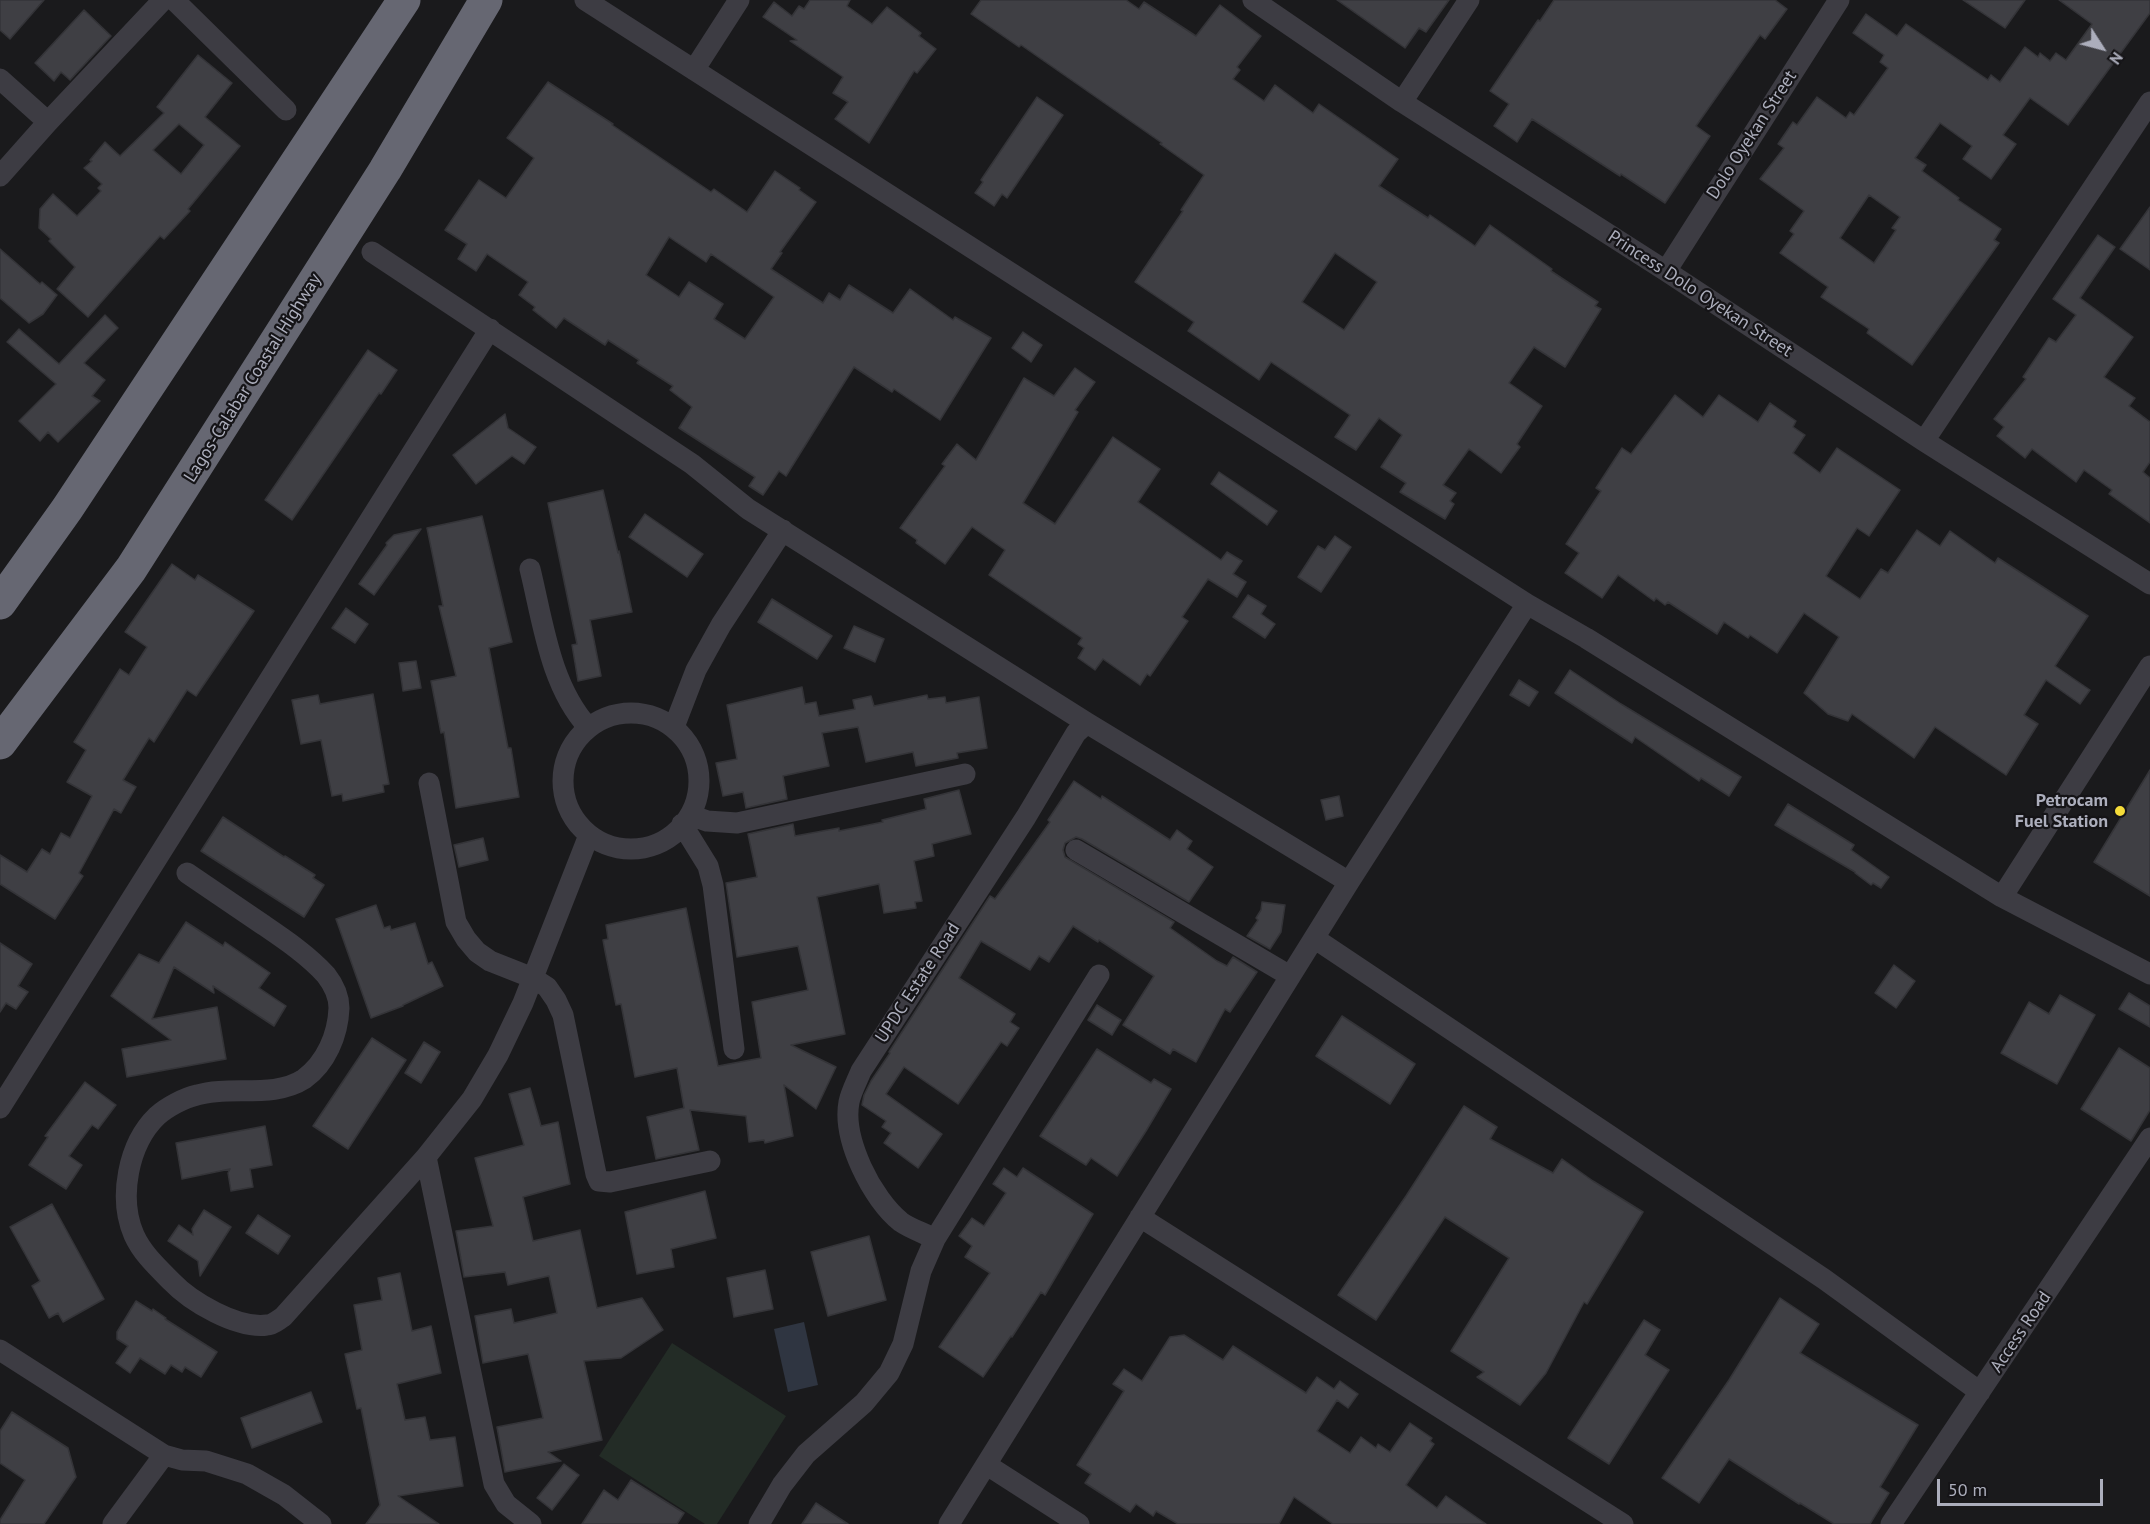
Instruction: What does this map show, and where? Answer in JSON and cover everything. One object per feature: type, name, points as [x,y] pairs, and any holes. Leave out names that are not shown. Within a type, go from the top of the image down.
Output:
[{"type":"highway","points":[[0,603],[67,509],[404,0]]},
{"type":"highway","name":"Lagos-Calabar Coastal Highway","points":[[0,743],[131,569],[385,171],[486,0]]},
{"type":"street","points":[[0,176],[163,0]]},
{"type":"street","points":[[174,0],[286,110]]},
{"type":"street","points":[[585,0],[1527,604],[1586,638],[2002,897],[2150,974]]},
{"type":"street","points":[[694,70],[739,0]]},
{"type":"street","name":"Princess Dolo Oyekan Street","points":[[1253,0],[1402,102],[1666,271],[1924,441],[2150,584]]},
{"type":"street","points":[[1402,102],[1469,0]]},
{"type":"street","name":"Dolo Oyekan Street","points":[[1666,271],[1839,0]]},
{"type":"street","points":[[0,78],[48,122]]},
{"type":"street","points":[[1924,441],[2150,102]]},
{"type":"street","points":[[372,252],[692,464],[748,509],[1087,723],[1349,882]]},
{"type":"street","points":[[0,1108],[490,329]]},
{"type":"street","points":[[674,727],[696,670],[720,625],[783,530]]},
{"type":"street","points":[[530,569],[558,679],[575,713],[588,727]]},
{"type":"street","points":[[949,1524],[1349,882],[1527,604]]},
{"type":"street","points":[[2002,897],[2150,666]]},
{"type":"street","points":[[630,712],[653,716],[674,727],[689,745],[698,767],[698,793],[686,820],[675,833],[654,845],[630,849],[610,846],[589,835],[573,818],[564,796],[564,768],[572,745],[588,727],[609,716],[630,712]]},
{"type":"street","name":"UPDC Estate Road","points":[[935,1239],[902,1222],[877,1197],[861,1166],[849,1129],[849,1102],[861,1071],[1026,817],[1076,734],[1087,723]]},
{"type":"street","points":[[686,820],[737,823],[965,774]]},
{"type":"street","points":[[429,783],[456,922],[465,939],[477,952],[490,961],[533,978],[547,987],[564,1015],[596,1174],[600,1181],[610,1182],[710,1161]]},
{"type":"street","points":[[686,820],[708,866],[713,885],[734,1049]]},
{"type":"street","points":[[187,873],[284,940],[314,964],[327,976],[336,991],[339,1006],[337,1026],[330,1047],[319,1065],[304,1079],[288,1087],[231,1090],[197,1095],[174,1104],[157,1116],[142,1137],[125,1186],[126,1212],[135,1236],[151,1261],[174,1284],[220,1315],[257,1326],[270,1325],[284,1317],[426,1157],[472,1099],[498,1055],[533,978],[589,835]]},
{"type":"street","points":[[1076,850],[1290,976]]},
{"type":"street","points":[[1314,938],[1824,1279],[1980,1392]]},
{"type":"street","points":[[759,1524],[782,1485],[806,1454],[864,1403],[889,1373],[903,1344],[921,1271],[935,1239],[1100,975]]},
{"type":"street","name":"Access Road","points":[[1891,1524],[2150,1138]]},
{"type":"street","points":[[426,1157],[494,1484],[506,1504],[531,1524]]},
{"type":"street","points":[[1140,1216],[1623,1524]]},
{"type":"street","points":[[0,1350],[164,1455],[182,1460],[206,1461],[247,1474],[284,1495],[321,1524]]},
{"type":"street","points":[[113,1524],[164,1455]]},
{"type":"street","points":[[987,1465],[1079,1524]]},
{"type":"shaded area","points":[[672,1343],[786,1416],[717,1524],[705,1524],[599,1456]]},
{"type":"water","points":[[804,1322],[818,1385],[788,1392],[774,1329]]},
{"type":"building","points":[[0,0],[44,0],[10,39],[0,30]]},
{"type":"building","points":[[810,0],[850,0],[847,6],[872,24],[887,7],[921,33],[919,36],[936,49],[917,73],[914,71],[869,143],[835,119],[848,102],[833,93],[843,77],[790,41],[797,40],[763,17],[774,2],[792,16],[799,6],[804,9]]},
{"type":"building","points":[[981,0],[1126,0],[1139,9],[1144,2],[1196,36],[1220,5],[1261,36],[1237,67],[1240,70],[1233,79],[1264,101],[1275,85],[1313,113],[1319,104],[1398,159],[1379,186],[1428,218],[1430,215],[1475,246],[1490,225],[1552,269],[1551,271],[1598,302],[1595,306],[1601,309],[1565,367],[1534,347],[1509,383],[1542,406],[1517,444],[1520,447],[1501,473],[1469,449],[1443,485],[1456,493],[1450,501],[1454,504],[1445,519],[1400,492],[1406,483],[1381,467],[1402,435],[1379,418],[1356,450],[1335,437],[1350,415],[1271,362],[1259,380],[1188,331],[1194,322],[1135,282],[1183,211],[1181,210],[1204,175],[1021,45],[1019,47],[971,14]],"holes":[[[1335,253],[1377,282],[1344,330],[1302,302]]]},
{"type":"building","points":[[1337,0],[1449,0],[1426,32],[1419,28],[1405,48]]},
{"type":"building","points":[[1554,0],[1775,0],[1787,9],[1765,39],[1760,35],[1696,126],[1710,136],[1665,203],[1532,119],[1517,142],[1494,126],[1509,104],[1490,91]]},
{"type":"building","points":[[1963,0],[2025,0],[2005,28]]},
{"type":"building","points":[[2059,0],[2150,0],[2150,13],[2068,125],[2030,98],[2003,135],[2016,144],[1991,179],[1963,159],[1972,146],[1940,123],[1915,158],[1926,165],[1922,171],[1959,198],[1958,200],[2001,229],[1994,240],[1999,243],[1912,365],[1867,333],[1869,329],[1821,297],[1828,287],[1780,253],[1794,234],[1790,231],[1804,211],[1760,179],[1784,148],[1778,144],[1793,122],[1797,125],[1817,97],[1846,118],[1850,112],[1854,115],[1888,68],[1880,62],[1884,55],[1853,33],[1866,14],[1897,36],[1906,24],[1988,80],[1991,75],[2000,82],[2025,47],[2038,57],[2040,53],[2050,61],[2056,53],[2066,60],[2092,24]],"holes":[[[1869,195],[1900,217],[1892,228],[1896,230],[1874,263],[1840,238]]]},
{"type":"building","points":[[84,10],[111,36],[70,80],[61,72],[54,81],[35,63]]},
{"type":"building","points":[[198,55],[232,83],[205,117],[240,146],[188,209],[190,211],[164,239],[160,236],[88,317],[57,289],[75,267],[39,228],[40,209],[53,194],[77,216],[101,191],[98,188],[102,184],[84,168],[92,161],[90,160],[105,142],[120,156],[164,113],[157,107]],"holes":[[[179,124],[204,145],[181,174],[153,150]]]},
{"type":"building","points":[[548,82],[711,192],[714,189],[747,212],[775,171],[816,202],[780,252],[782,253],[771,269],[823,303],[829,293],[840,300],[849,285],[893,313],[910,289],[953,320],[955,317],[991,338],[940,420],[894,389],[892,392],[854,367],[786,476],[779,471],[763,495],[749,486],[755,477],[679,428],[692,407],[670,390],[673,386],[637,363],[639,360],[608,340],[605,345],[564,318],[556,328],[533,310],[535,307],[519,295],[528,282],[487,254],[476,271],[458,259],[467,244],[445,230],[479,180],[506,198],[534,158],[507,138]],"holes":[[[669,237],[706,262],[711,254],[774,297],[745,339],[714,319],[723,304],[689,282],[679,297],[646,275]]]},
{"type":"building","points":[[1037,97],[1063,115],[1007,198],[1002,194],[994,206],[975,193],[983,182],[981,180]]},
{"type":"building","points":[[2150,207],[2150,270],[2120,249]]},
{"type":"building","points":[[2098,235],[2115,247],[2080,298],[2133,337],[2104,377],[2135,398],[2129,406],[2150,422],[2150,462],[2143,472],[2150,478],[2150,523],[2109,494],[2112,490],[2084,470],[2076,482],[2032,449],[2025,458],[1997,436],[2004,427],[1994,419],[2026,379],[2023,377],[2049,338],[2056,342],[2076,315],[2053,299]]},
{"type":"building","points":[[0,249],[40,284],[42,282],[57,295],[43,314],[29,323],[0,298]]},
{"type":"building","points":[[105,315],[118,328],[84,363],[105,380],[92,396],[100,401],[58,442],[48,432],[40,441],[19,421],[56,384],[7,342],[19,329],[59,364]]},
{"type":"building","points":[[1023,332],[1042,345],[1031,362],[1012,348]]},
{"type":"building","points":[[368,350],[397,370],[292,520],[265,500]]},
{"type":"building","points":[[1075,368],[1095,382],[1075,410],[1078,412],[1023,503],[1055,524],[1113,437],[1160,469],[1138,502],[1221,560],[1227,552],[1242,561],[1233,574],[1246,582],[1237,597],[1208,579],[1182,617],[1188,621],[1150,676],[1147,674],[1140,685],[1103,659],[1095,670],[1078,658],[1084,648],[1078,644],[1082,638],[989,575],[1005,550],[972,527],[945,564],[900,528],[945,466],[942,464],[957,444],[976,460],[1024,378],[1054,396]]},
{"type":"building","points":[[1675,395],[1703,417],[1719,395],[1758,422],[1770,403],[1796,421],[1793,427],[1805,435],[1793,453],[1820,473],[1837,448],[1900,490],[1869,536],[1857,528],[1826,576],[1860,599],[1881,569],[1888,573],[1917,530],[1940,546],[1950,531],[1995,563],[1998,558],[2088,616],[2055,666],[2090,690],[2080,704],[2046,680],[2024,715],[2038,724],[2006,775],[1935,727],[1914,758],[1852,714],[1848,721],[1828,714],[1804,693],[1839,637],[1804,613],[1777,653],[1750,635],[1748,638],[1724,622],[1717,634],[1668,602],[1665,605],[1656,598],[1654,601],[1618,575],[1602,598],[1565,573],[1579,553],[1566,544],[1601,491],[1596,488],[1622,448],[1631,454]]},
{"type":"building","points":[[505,414],[508,428],[536,447],[524,464],[512,456],[476,484],[453,455]]},
{"type":"building","points":[[1219,472],[1277,511],[1267,525],[1211,484]]},
{"type":"building","points":[[603,490],[632,612],[590,620],[601,676],[578,681],[572,645],[577,644],[548,503]]},
{"type":"building","points":[[645,514],[703,554],[687,577],[629,537]]},
{"type":"building","points":[[482,516],[512,642],[489,648],[508,748],[511,748],[519,797],[456,808],[444,732],[441,733],[431,681],[456,676],[439,606],[443,606],[427,528]]},
{"type":"building","points":[[421,529],[374,595],[359,584],[387,545],[386,543],[394,535]]},
{"type":"building","points":[[1335,536],[1351,547],[1321,592],[1298,577],[1318,546],[1325,550]]},
{"type":"building","points":[[172,564],[195,580],[198,575],[254,611],[196,696],[187,690],[154,742],[149,738],[123,780],[136,787],[121,813],[114,809],[79,873],[83,876],[55,919],[0,884],[0,855],[27,872],[42,849],[50,854],[61,833],[70,838],[92,796],[67,782],[86,750],[74,742],[120,669],[129,675],[147,647],[125,632]]},
{"type":"building","points":[[1248,595],[1266,606],[1261,614],[1275,624],[1265,638],[1233,617]]},
{"type":"building","points":[[772,599],[832,636],[817,659],[758,622]]},
{"type":"building","points":[[346,608],[368,624],[355,643],[332,628]]},
{"type":"building","points":[[854,626],[884,639],[875,662],[844,648]]},
{"type":"building","points":[[416,661],[421,688],[403,691],[399,663]]},
{"type":"building","points":[[1570,670],[1741,777],[1729,796],[1701,778],[1699,781],[1635,737],[1632,743],[1555,693]]},
{"type":"building","points":[[1519,680],[1538,692],[1529,706],[1510,695]]},
{"type":"building","points":[[802,687],[805,704],[816,702],[819,716],[855,709],[853,700],[871,696],[874,706],[927,695],[928,699],[945,697],[946,703],[979,697],[987,748],[957,753],[958,758],[916,766],[913,752],[866,762],[858,727],[822,733],[829,766],[783,776],[787,799],[746,808],[743,792],[723,796],[716,763],[737,759],[727,705]]},
{"type":"building","points":[[373,694],[389,784],[383,785],[384,792],[343,801],[342,794],[332,796],[321,740],[301,744],[292,700],[318,695],[320,704]]},
{"type":"building","points":[[2150,770],[2150,896],[2094,862]]},
{"type":"building","points":[[1074,781],[1101,799],[1102,796],[1170,840],[1177,830],[1192,841],[1187,849],[1213,867],[1189,902],[1082,839],[1076,837],[1065,843],[1063,850],[1065,857],[1174,922],[1170,928],[1217,961],[1227,966],[1233,957],[1257,972],[1230,1012],[1225,1009],[1196,1062],[1173,1049],[1170,1054],[1123,1025],[1154,976],[1099,940],[1098,942],[1073,926],[1049,962],[1039,956],[1030,970],[981,941],[959,978],[1015,1014],[1010,1022],[1019,1028],[1007,1046],[1001,1042],[958,1104],[904,1067],[886,1094],[942,1134],[918,1168],[884,1143],[891,1133],[882,1127],[886,1121],[862,1105],[864,1095],[889,1052],[990,896],[995,899],[1050,822],[1048,820]]},
{"type":"building","points":[[959,790],[971,834],[932,844],[934,856],[914,861],[922,901],[915,902],[916,908],[884,913],[879,884],[817,897],[845,1034],[791,1045],[836,1067],[816,1109],[784,1085],[793,1136],[765,1143],[764,1140],[749,1142],[746,1116],[690,1110],[699,1150],[656,1159],[647,1117],[684,1108],[677,1068],[635,1077],[621,1004],[616,1005],[605,951],[603,940],[608,939],[606,925],[686,908],[718,1066],[761,1058],[752,1002],[808,990],[798,946],[737,957],[726,883],[757,877],[748,834],[793,824],[795,836],[839,828],[839,831],[883,822],[882,820],[926,809],[924,799]]},
{"type":"building","points":[[1339,796],[1343,816],[1326,820],[1321,800]]},
{"type":"building","points":[[1788,804],[1854,845],[1851,850],[1889,877],[1881,888],[1873,883],[1871,885],[1855,872],[1775,825]]},
{"type":"building","points":[[223,817],[315,875],[313,878],[324,885],[304,917],[201,851]]},
{"type":"building","points":[[483,838],[488,860],[459,867],[454,845]]},
{"type":"building","points":[[1262,902],[1285,905],[1281,932],[1270,949],[1247,936],[1258,920],[1256,918],[1261,910]]},
{"type":"building","points":[[376,905],[384,928],[390,926],[391,930],[415,923],[428,964],[432,962],[443,986],[403,1006],[371,1018],[336,919]]},
{"type":"building","points":[[186,922],[223,946],[225,942],[270,973],[259,988],[286,1006],[274,1026],[213,986],[214,993],[174,967],[152,1019],[217,1007],[226,1059],[127,1077],[122,1049],[171,1040],[111,996],[139,954],[159,963]]},
{"type":"building","points":[[0,943],[32,964],[18,986],[28,992],[16,1009],[6,1003],[0,1012]]},
{"type":"building","points":[[1894,965],[1915,981],[1896,1008],[1875,993]]},
{"type":"building","points":[[2129,993],[2150,1006],[2150,1027],[2119,1009]]},
{"type":"building","points":[[2060,995],[2095,1015],[2057,1084],[2001,1053],[2029,1002],[2049,1014]]},
{"type":"building","points":[[1097,1005],[1121,1020],[1112,1035],[1088,1020]]},
{"type":"building","points":[[1342,1016],[1415,1064],[1390,1104],[1316,1056]]},
{"type":"building","points":[[372,1038],[406,1060],[348,1149],[313,1126]]},
{"type":"building","points":[[424,1042],[440,1052],[421,1083],[405,1073]]},
{"type":"building","points":[[2119,1048],[2150,1068],[2150,1110],[2131,1141],[2081,1109]]},
{"type":"building","points":[[1097,1049],[1151,1083],[1154,1079],[1171,1089],[1117,1176],[1091,1158],[1086,1165],[1040,1136]]},
{"type":"building","points":[[85,1082],[116,1105],[98,1129],[92,1125],[69,1156],[82,1165],[66,1189],[29,1165],[48,1137],[45,1136]]},
{"type":"building","points":[[530,1088],[541,1126],[558,1122],[570,1184],[523,1197],[533,1241],[580,1230],[597,1308],[642,1298],[663,1330],[621,1358],[584,1361],[602,1440],[548,1452],[561,1461],[505,1472],[497,1427],[543,1418],[528,1354],[483,1363],[475,1316],[511,1309],[514,1323],[557,1313],[549,1276],[508,1285],[505,1272],[464,1277],[456,1231],[493,1226],[475,1158],[524,1145],[509,1094]]},
{"type":"building","points":[[1464,1106],[1497,1127],[1490,1139],[1553,1173],[1562,1159],[1643,1212],[1587,1304],[1584,1302],[1546,1373],[1520,1405],[1477,1377],[1484,1372],[1451,1351],[1509,1258],[1445,1217],[1376,1320],[1338,1295]]},
{"type":"building","points":[[265,1126],[272,1165],[250,1169],[253,1187],[231,1191],[228,1173],[230,1169],[182,1179],[176,1143]]},
{"type":"building","points":[[1004,1168],[1017,1177],[1023,1168],[1093,1214],[1045,1295],[1041,1292],[983,1377],[939,1347],[990,1273],[965,1257],[972,1246],[959,1236],[972,1218],[984,1226],[1006,1193],[993,1184]]},
{"type":"building","points":[[705,1191],[716,1238],[671,1249],[674,1267],[637,1274],[625,1212]]},
{"type":"building","points":[[52,1204],[104,1299],[63,1322],[58,1313],[49,1318],[32,1286],[40,1281],[10,1227]]},
{"type":"building","points":[[204,1210],[231,1227],[200,1276],[198,1261],[168,1241],[179,1225],[193,1235],[192,1229]]},
{"type":"building","points":[[258,1215],[290,1236],[278,1254],[246,1233]]},
{"type":"building","points":[[869,1236],[886,1300],[828,1316],[811,1252]]},
{"type":"building","points":[[765,1270],[773,1309],[734,1317],[727,1278]]},
{"type":"building","points":[[400,1273],[412,1331],[431,1326],[441,1373],[397,1384],[405,1420],[425,1417],[430,1440],[455,1437],[463,1486],[398,1496],[439,1524],[366,1524],[380,1505],[361,1408],[357,1409],[345,1354],[362,1350],[354,1305],[382,1300],[378,1278]]},
{"type":"building","points":[[1780,1298],[1819,1324],[1800,1353],[1918,1425],[1880,1487],[1889,1493],[1870,1524],[1834,1524],[1729,1459],[1699,1503],[1662,1478],[1729,1380]]},
{"type":"building","points":[[136,1301],[152,1311],[153,1309],[217,1352],[201,1377],[185,1367],[182,1372],[171,1365],[165,1374],[140,1358],[130,1373],[116,1363],[128,1346],[117,1339],[117,1332]]},
{"type":"building","points":[[1644,1320],[1660,1330],[1645,1355],[1669,1370],[1609,1464],[1568,1438]]},
{"type":"building","points":[[1184,1335],[1223,1360],[1233,1346],[1306,1393],[1317,1377],[1334,1389],[1340,1381],[1358,1394],[1348,1408],[1337,1400],[1317,1431],[1350,1453],[1361,1437],[1376,1448],[1378,1444],[1390,1452],[1410,1423],[1432,1438],[1430,1441],[1434,1444],[1406,1485],[1437,1508],[1446,1496],[1486,1524],[1333,1524],[1294,1497],[1279,1524],[1178,1524],[1156,1511],[1153,1516],[1136,1504],[1130,1512],[1085,1483],[1091,1474],[1077,1465],[1124,1391],[1113,1384],[1124,1369],[1142,1381],[1170,1337]]},
{"type":"building","points":[[311,1392],[322,1422],[252,1448],[241,1418]]},
{"type":"building","points":[[12,1412],[68,1448],[76,1477],[44,1524],[0,1524],[0,1520],[25,1480],[0,1463],[0,1431]]},
{"type":"building","points":[[564,1464],[579,1475],[552,1510],[537,1498]]},
{"type":"building","points":[[631,1480],[684,1513],[677,1524],[582,1524],[604,1490],[618,1500]]},
{"type":"building","points":[[816,1503],[848,1524],[802,1524]]},
{"type":"place","name":"Petrocam Fuel Station","points":[[2120,811]]}]
